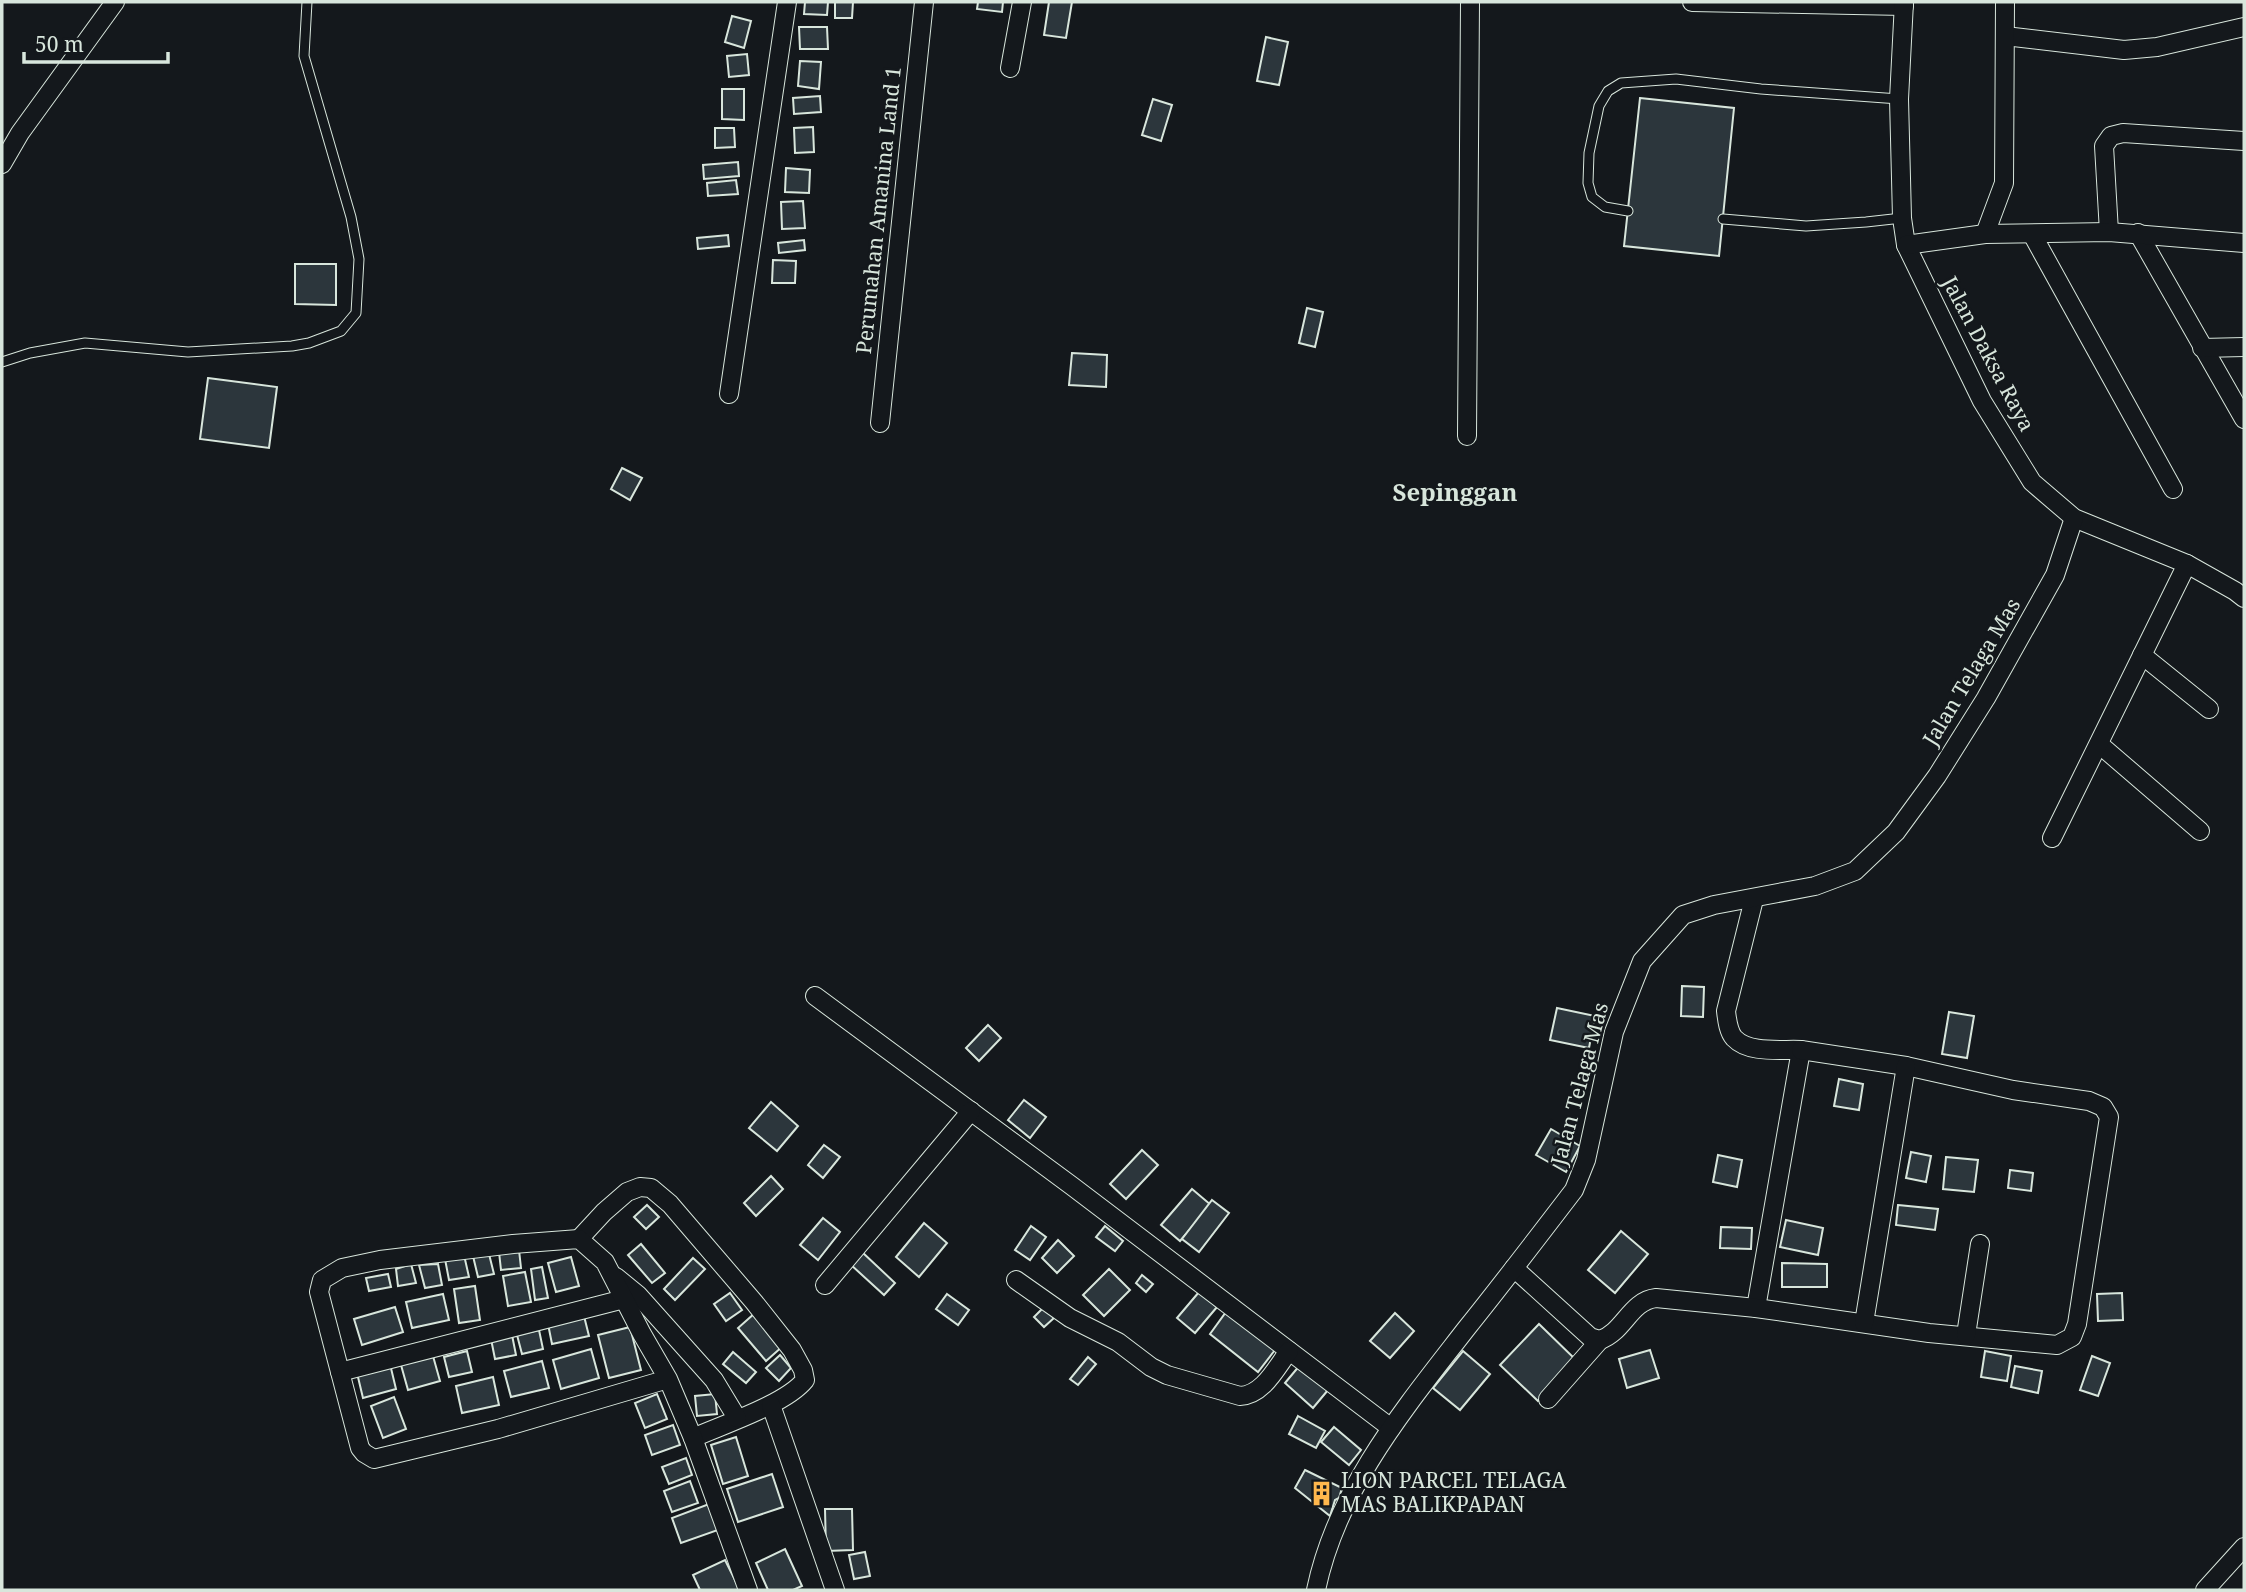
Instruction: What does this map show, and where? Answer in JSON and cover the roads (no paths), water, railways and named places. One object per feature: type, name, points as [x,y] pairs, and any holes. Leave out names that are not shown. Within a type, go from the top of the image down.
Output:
[{"type":"street","points":[[2,164],[20,133],[115,2]]},
{"type":"street","points":[[729,394],[787,2]]},
{"type":"street","name":"Perumahan Amanina Land 1","points":[[880,423],[924,2]]},
{"type":"street","points":[[1010,68],[1022,2]]},
{"type":"street","points":[[1467,436],[1470,2]]},
{"type":"street","points":[[1692,2],[1904,4]]},
{"type":"street","points":[[1985,234],[2004,183],[2005,2]]},
{"type":"street","name":"Jalan Daksa Raya","points":[[1904,4],[1899,99],[1902,218],[1906,245],[1982,401],[2032,482],[2074,518],[2187,564],[2244,598]]},
{"type":"street","points":[[2005,36],[2124,50],[2157,47],[2244,26]]},
{"type":"street","points":[[2109,232],[2104,146],[2111,136],[2123,133],[2244,141]]},
{"type":"street","points":[[1906,245],[1985,234],[2109,232],[2244,243]]},
{"type":"street","points":[[2138,233],[2244,419]]},
{"type":"street","points":[[2032,234],[2173,489]]},
{"type":"street","points":[[2202,348],[2244,347]]},
{"type":"street","name":"Jalan Telaga Mas","points":[[1316,1590],[1333,1532],[1361,1474],[1391,1428],[1574,1190],[1586,1160],[1614,1031],[1642,961],[1683,915],[1714,905],[1815,886],[1855,871],[1896,832],[1937,776],[1986,698],[2055,575],[2074,518]]},
{"type":"street","points":[[2052,838],[2187,564]]},
{"type":"street","points":[[2142,656],[2209,709]]},
{"type":"street","points":[[2099,744],[2200,831]]},
{"type":"street","points":[[1549,1399],[1600,1340],[1608,1337],[1646,1299],[1756,1308],[1929,1333],[2057,1345],[2072,1338],[2077,1324],[2109,1117],[2103,1107],[2089,1101],[2013,1090],[1906,1066],[1801,1050],[1751,1048],[1734,1038],[1726,1011],[1754,899]]},
{"type":"street","points":[[815,996],[1391,1428]]},
{"type":"street","points":[[1756,1308],[1801,1050]]},
{"type":"street","points":[[1864,1323],[1906,1066]]},
{"type":"street","points":[[825,1285],[971,1111]]},
{"type":"street","points":[[668,1379],[499,1429],[374,1459],[360,1448],[319,1292],[322,1280],[342,1268],[380,1260],[579,1239],[627,1192],[640,1187],[651,1188],[670,1204],[792,1350],[803,1370],[805,1380],[798,1389],[771,1405],[693,1438]]},
{"type":"street","points":[[579,1239],[605,1262],[614,1275],[624,1299],[668,1379],[693,1438],[748,1590]]},
{"type":"street","points":[[1966,1335],[1980,1244]]},
{"type":"street","points":[[1514,1268],[1590,1337],[1600,1340]]},
{"type":"street","points":[[614,1275],[638,1295],[714,1380],[737,1418]]},
{"type":"street","points":[[1016,1280],[1070,1318],[1118,1342],[1151,1367],[1167,1375],[1240,1396],[1250,1395],[1259,1389],[1289,1351]]},
{"type":"street","points":[[340,1371],[624,1299]]},
{"type":"street","points":[[771,1405],[835,1590]]},
{"type":"street","points":[[2205,1590],[2244,1547]]},
{"type":"lane","points":[[2,362],[30,353],[85,343],[188,352],[292,346],[309,343],[341,331],[356,313],[359,259],[351,217],[304,56],[307,2]]},
{"type":"lane","points":[[1628,211],[1605,207],[1592,197],[1588,183],[1589,153],[1599,106],[1608,91],[1621,83],[1676,79],[1761,89],[1899,99]]},
{"type":"lane","points":[[1723,219],[1806,226],[1902,218]]},
{"type":"place","name":"LION PARCEL TELAGA MAS BALIKPAPAN","points":[[1321,1493]]},
{"type":"district","name":"Sepinggan","points":[[1455,493]]}]
